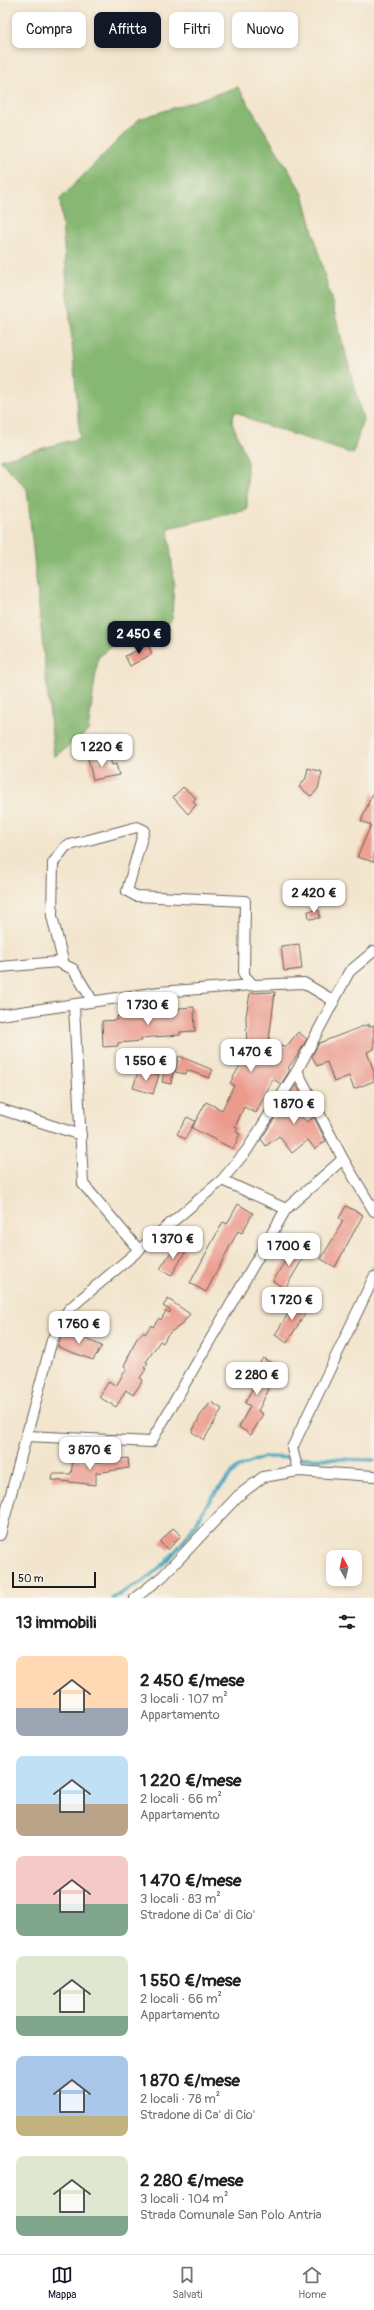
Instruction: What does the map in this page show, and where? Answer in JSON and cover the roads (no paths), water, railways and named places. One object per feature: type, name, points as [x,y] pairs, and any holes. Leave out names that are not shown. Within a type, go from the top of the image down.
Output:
[{"type":"street","points":[[64,965],[52,916],[53,863],[66,846],[136,826],[144,830],[127,891],[136,896],[245,901],[244,975],[253,985]]},
{"type":"street","points":[[0,1536],[52,1340],[69,1309],[138,1249],[222,1180],[247,1150],[297,1071],[349,972],[374,951]]},
{"type":"street","points":[[0,967],[58,962],[73,969],[92,1000]]},
{"type":"street","points":[[0,1015],[74,1006],[92,1000],[159,992],[253,985],[304,983],[334,1001]]},
{"type":"street","points":[[74,1006],[83,1184],[138,1249]]},
{"type":"street","points":[[297,1071],[343,1159],[374,1211]]},
{"type":"street","points":[[0,1109],[80,1135]]},
{"type":"street","points":[[27,1436],[152,1442],[286,1209],[343,1159]]},
{"type":"street","points":[[222,1180],[286,1209]]},
{"type":"street","points":[[298,1471],[292,1448],[374,1277]]},
{"type":"street","points":[[134,1598],[163,1576],[238,1496],[263,1477],[298,1471],[374,1476]]},
{"type":"waterway","points":[[370,1276],[374,1267]]},
{"type":"waterway","points":[[113,1598],[145,1580],[169,1559],[187,1537],[211,1498],[237,1468],[264,1457],[374,1460]]}]
